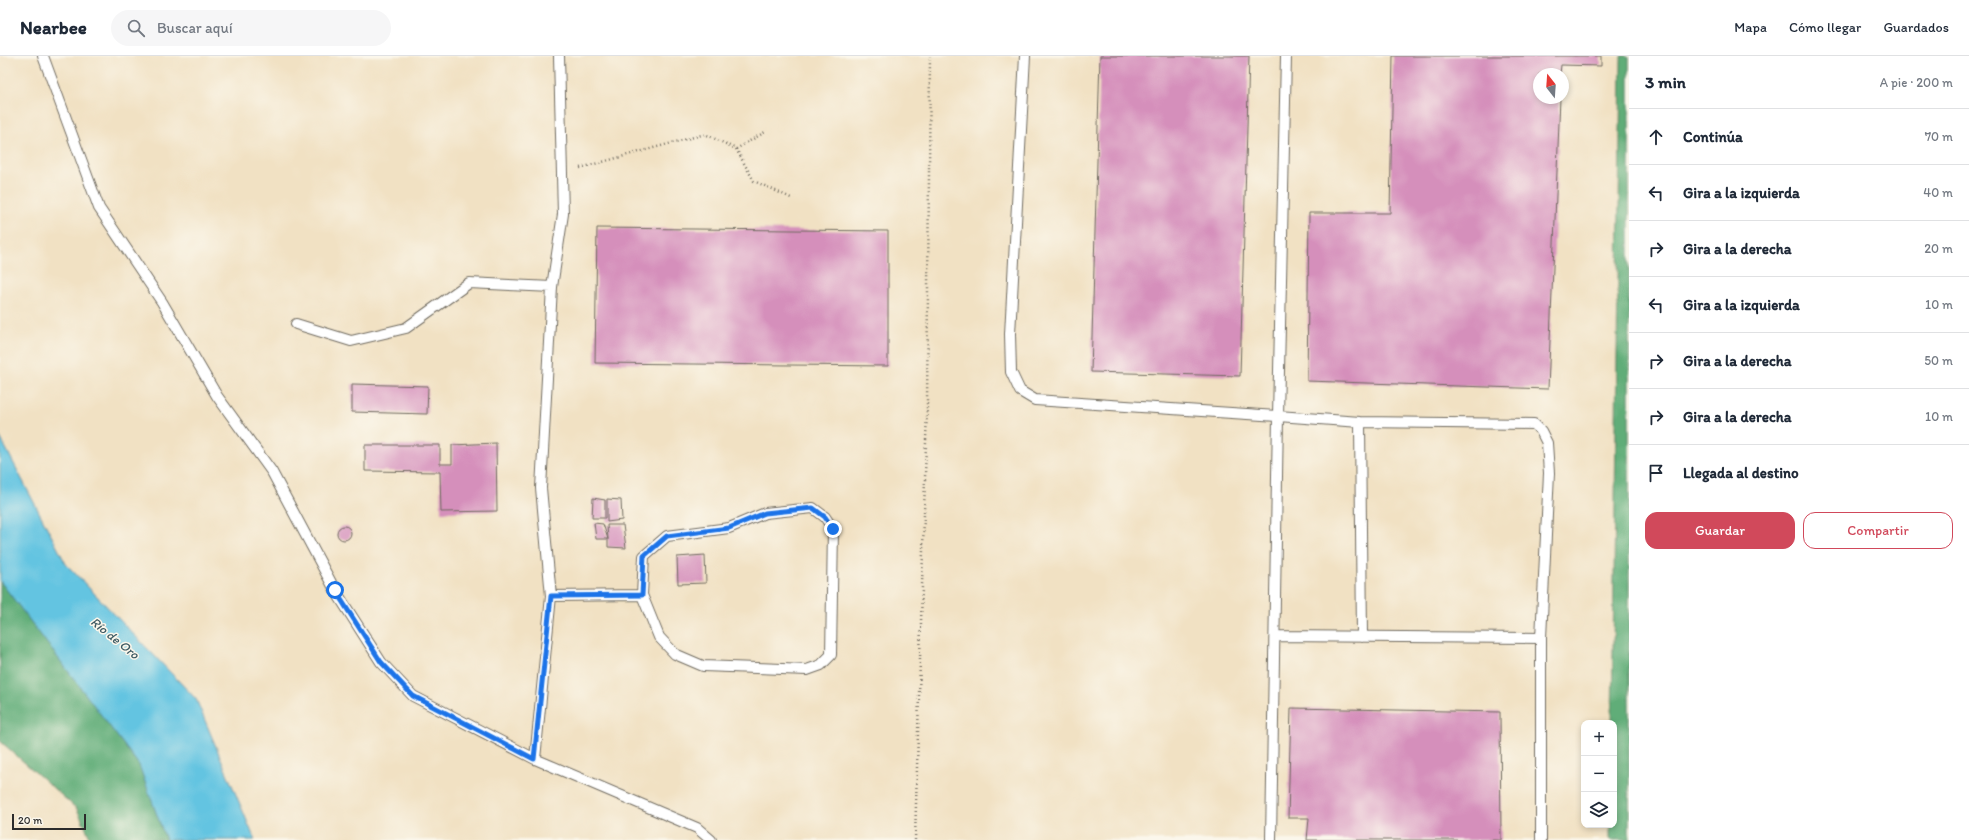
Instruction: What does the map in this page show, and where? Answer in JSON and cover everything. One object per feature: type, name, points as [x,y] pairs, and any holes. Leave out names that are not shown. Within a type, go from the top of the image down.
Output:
[{"type":"lane","points":[[43,56],[100,208],[162,302],[217,396],[272,472],[335,590],[381,662],[413,696],[534,759],[697,828],[711,840]]},
{"type":"lane","points":[[534,759],[551,596],[542,488],[552,287],[563,214],[559,56]]},
{"type":"lane","points":[[1025,56],[1010,334],[1011,372],[1020,391],[1034,400],[1360,422],[1534,424],[1541,431],[1547,443],[1549,472],[1541,638],[1541,840]]},
{"type":"lane","points":[[1272,840],[1278,416],[1286,56]]},
{"type":"lane","points":[[296,324],[351,340],[406,328],[469,283],[552,287]]},
{"type":"lane","points":[[1360,422],[1362,637]]},
{"type":"lane","points":[[813,508],[825,517],[833,529],[831,655],[821,665],[807,670],[703,666],[675,654],[659,637],[642,595],[644,556],[667,536],[729,528],[765,513],[813,508]]},
{"type":"lane","points":[[551,596],[642,595]]},
{"type":"lane","points":[[1275,636],[1541,638]]},
{"type":"path","points":[[915,840],[927,406],[930,56]]},
{"type":"path","points":[[736,149],[765,132]]},
{"type":"path","points":[[562,173],[705,134],[736,149],[754,181],[791,198]]},
{"type":"green space","points":[[1621,56],[1629,56],[1629,840],[1610,840],[1610,828],[1617,828],[1617,720],[1612,720]]},
{"type":"green space","points":[[0,581],[139,765],[166,840],[91,840],[77,809],[0,741]]},
{"type":"water","name":"Río de Oro","points":[[0,437],[66,564],[196,699],[255,840],[166,840],[139,765],[0,581]]},
{"type":"building","points":[[1100,56],[1249,56],[1240,376],[1091,372]]},
{"type":"building","points":[[1393,56],[1601,56],[1601,66],[1561,65],[1561,68],[1533,68],[1533,104],[1560,104],[1548,389],[1307,381],[1309,213],[1390,213]]},
{"type":"building","points":[[597,228],[888,231],[888,366],[595,363]]},
{"type":"building","points":[[352,384],[428,386],[427,414],[352,412]]},
{"type":"building","points":[[496,443],[497,511],[441,512],[440,472],[365,471],[365,445],[440,445],[440,464],[452,464],[452,445]]},
{"type":"building","points":[[593,498],[605,500],[605,518],[592,518]]},
{"type":"building","points":[[607,499],[621,500],[622,520],[607,522]]},
{"type":"building","points":[[594,523],[603,524],[608,539],[596,539]]},
{"type":"building","points":[[607,525],[623,525],[626,548],[608,547]]},
{"type":"building","points":[[344,526],[349,528],[351,533],[349,538],[344,540],[339,538],[337,533],[339,528]]},
{"type":"building","points":[[705,555],[706,583],[678,584],[677,557]]},
{"type":"building","points":[[1291,708],[1500,712],[1501,840],[1307,840],[1309,818],[1288,818]]},
{"type":"route","points":[[335,590],[381,662],[413,696],[534,759],[551,596],[642,595],[644,556],[667,536],[729,528],[765,513],[813,508],[825,517],[833,529]]}]
